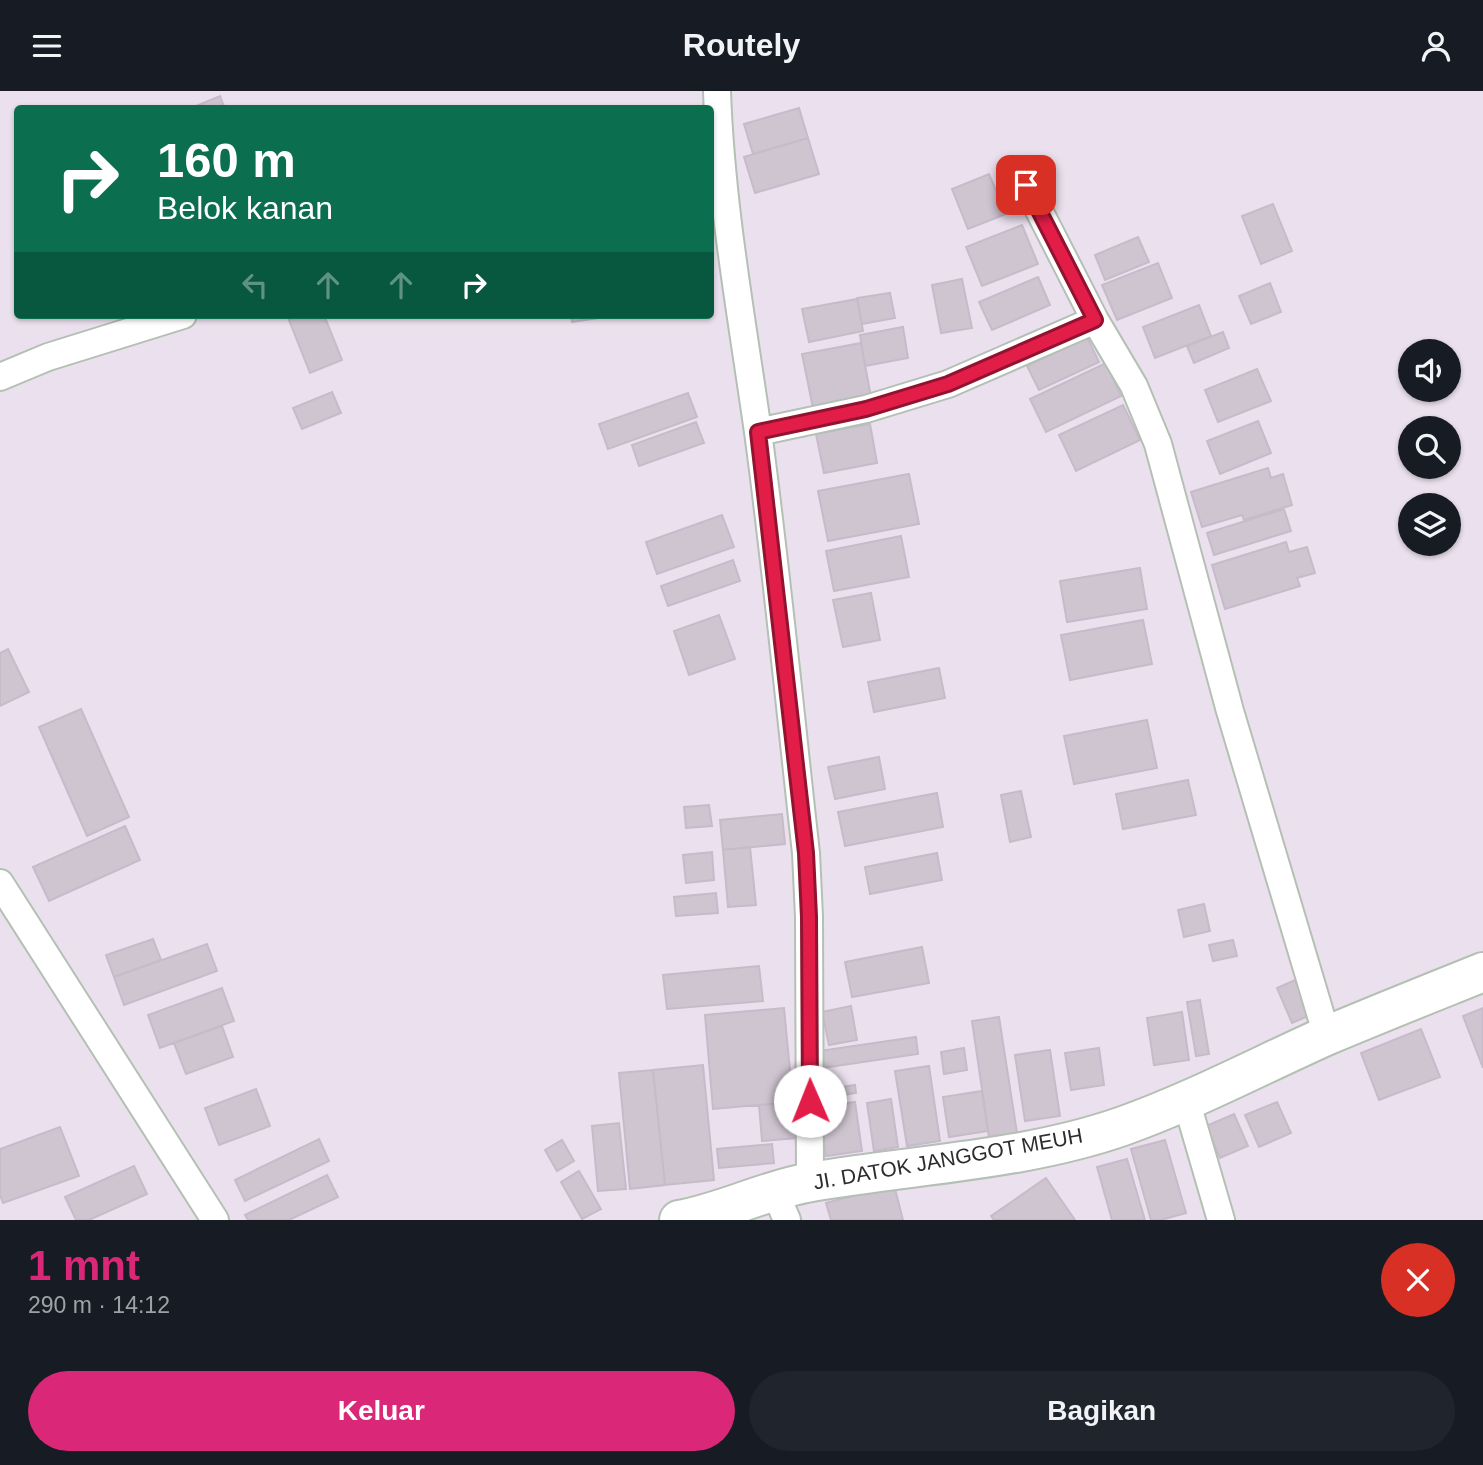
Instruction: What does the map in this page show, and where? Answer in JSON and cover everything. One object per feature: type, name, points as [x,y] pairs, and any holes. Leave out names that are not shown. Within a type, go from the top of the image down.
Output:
[{"type":"street","points":[[717,91],[717,173],[758,432],[806,853],[809,917],[790,1197]]},
{"type":"street","points":[[1026,185],[1095,320],[1134,386],[1158,444],[1230,711],[1327,1036]]},
{"type":"street","points":[[0,377],[48,357],[170,319]]},
{"type":"street","points":[[758,432],[866,409],[948,384],[1095,320]]},
{"type":"street","points":[[0,883],[215,1220]]},
{"type":"street","name":"JI. DATOK JANGGOT MEUH","points":[[679,1220],[1058,1145],[1123,1126],[1327,1036],[1483,972]]},
{"type":"street","points":[[1186,1100],[1221,1220]]},
{"type":"building","points":[[220,96],[223,105],[199,105]]},
{"type":"building","points":[[799,108],[808,138],[753,154],[744,124]]},
{"type":"building","points":[[808,138],[819,174],[755,193],[744,157]]},
{"type":"building","points":[[989,174],[1006,214],[968,229],[952,189]]},
{"type":"building","points":[[1273,204],[1292,251],[1261,264],[1242,216]]},
{"type":"building","points":[[1022,225],[1038,264],[982,286],[966,247]]},
{"type":"building","points":[[1138,237],[1149,262],[1105,280],[1095,255]]},
{"type":"building","points":[[1158,263],[1172,298],[1117,320],[1102,285]]},
{"type":"building","points":[[1038,277],[1050,305],[992,330],[979,302]]},
{"type":"building","points":[[962,279],[972,328],[941,333],[932,285]]},
{"type":"building","points":[[1270,283],[1281,312],[1251,324],[1239,296]]},
{"type":"building","points":[[890,293],[895,318],[862,324],[857,298]]},
{"type":"building","points":[[857,299],[863,331],[809,342],[802,309]]},
{"type":"building","points":[[1199,305],[1211,336],[1155,358],[1143,327]]},
{"type":"building","points":[[326,319],[342,360],[310,373],[289,320]]},
{"type":"building","points":[[903,327],[908,358],[865,366],[860,335]]},
{"type":"building","points":[[1223,332],[1229,348],[1194,363],[1187,346]]},
{"type":"building","points":[[1087,337],[1099,362],[1039,390],[1027,366]]},
{"type":"building","points":[[861,343],[871,397],[813,408],[802,354]]},
{"type":"building","points":[[1106,363],[1121,396],[1046,432],[1030,399]]},
{"type":"building","points":[[1257,369],[1271,401],[1218,422],[1205,390]]},
{"type":"building","points":[[332,392],[341,413],[302,429],[293,408]]},
{"type":"building","points":[[688,393],[697,417],[608,449],[599,424]]},
{"type":"building","points":[[1123,405],[1140,440],[1076,471],[1059,435]]},
{"type":"building","points":[[1258,421],[1271,453],[1220,474],[1207,441]]},
{"type":"building","points":[[696,422],[704,443],[639,466],[632,445]]},
{"type":"building","points":[[870,424],[877,463],[824,473],[816,434]]},
{"type":"building","points":[[1268,468],[1271,478],[1283,474],[1292,505],[1244,520],[1242,515],[1202,527],[1191,492]]},
{"type":"building","points":[[909,474],[919,524],[828,541],[818,491]]},
{"type":"building","points":[[1284,509],[1291,531],[1214,555],[1207,533]]},
{"type":"building","points":[[722,515],[734,547],[657,574],[646,542]]},
{"type":"building","points":[[901,536],[909,577],[834,591],[826,551]]},
{"type":"building","points":[[1286,542],[1289,552],[1307,547],[1315,573],[1297,578],[1300,586],[1225,609],[1212,565]]},
{"type":"building","points":[[733,560],[740,581],[668,606],[661,586]]},
{"type":"building","points":[[1140,568],[1147,609],[1067,622],[1060,581]]},
{"type":"building","points":[[871,593],[880,640],[843,647],[833,600]]},
{"type":"building","points":[[719,615],[735,659],[689,675],[674,631]]},
{"type":"building","points":[[1143,620],[1152,664],[1070,680],[1061,635]]},
{"type":"building","points":[[8,649],[29,692],[0,706],[0,653]]},
{"type":"building","points":[[939,668],[945,698],[874,712],[868,682]]},
{"type":"building","points":[[81,709],[129,817],[87,836],[39,727]]},
{"type":"building","points":[[1147,720],[1157,768],[1074,784],[1064,736]]},
{"type":"building","points":[[879,757],[885,789],[835,799],[828,767]]},
{"type":"building","points":[[1188,780],[1196,815],[1123,829],[1116,794]]},
{"type":"building","points":[[1021,791],[1031,837],[1010,842],[1001,795]]},
{"type":"building","points":[[937,793],[943,827],[845,846],[838,812]]},
{"type":"building","points":[[709,805],[712,826],[686,828],[684,807]]},
{"type":"building","points":[[782,814],[785,844],[723,850],[720,820]]},
{"type":"building","points":[[125,826],[140,860],[49,901],[33,867]]},
{"type":"building","points":[[750,847],[756,905],[728,907],[723,850]]},
{"type":"building","points":[[712,852],[714,880],[686,883],[683,855]]},
{"type":"building","points":[[937,853],[942,880],[870,894],[865,867]]},
{"type":"building","points":[[716,893],[718,913],[676,916],[674,897]]},
{"type":"building","points":[[1204,904],[1210,931],[1184,937],[1178,910]]},
{"type":"building","points":[[153,939],[161,960],[114,977],[106,955]]},
{"type":"building","points":[[1233,940],[1237,956],[1213,961],[1209,945]]},
{"type":"building","points":[[207,944],[217,971],[124,1005],[114,977]]},
{"type":"building","points":[[922,947],[929,983],[852,997],[845,962]]},
{"type":"building","points":[[759,966],[763,1001],[667,1009],[663,975]]},
{"type":"building","points":[[1295,980],[1311,1015],[1292,1023],[1277,988]]},
{"type":"building","points":[[222,988],[234,1021],[160,1048],[148,1015]]},
{"type":"building","points":[[1200,1000],[1209,1054],[1196,1056],[1187,1002]]},
{"type":"building","points":[[851,1006],[857,1040],[829,1045],[822,1012]]},
{"type":"building","points":[[784,1008],[793,1102],[713,1109],[705,1015]]},
{"type":"building","points":[[1483,1008],[1483,1068],[1463,1016]]},
{"type":"building","points":[[1182,1012],[1189,1060],[1154,1065],[1147,1018]]},
{"type":"building","points":[[999,1017],[1017,1133],[989,1137],[972,1021]]},
{"type":"building","points":[[222,1026],[233,1057],[186,1074],[174,1043]]},
{"type":"building","points":[[1421,1029],[1440,1077],[1379,1100],[1361,1053]]},
{"type":"building","points":[[916,1037],[918,1054],[815,1069],[812,1052]]},
{"type":"building","points":[[964,1048],[967,1070],[944,1074],[941,1052]]},
{"type":"building","points":[[1099,1048],[1104,1085],[1071,1090],[1065,1053]]},
{"type":"building","points":[[1050,1050],[1060,1116],[1025,1121],[1015,1055]]},
{"type":"building","points":[[703,1065],[714,1180],[665,1185],[653,1070]]},
{"type":"building","points":[[929,1066],[940,1141],[907,1146],[895,1071]]},
{"type":"building","points":[[653,1070],[665,1185],[630,1189],[619,1073]]},
{"type":"building","points":[[855,1085],[856,1093],[825,1098],[824,1090]]},
{"type":"building","points":[[256,1089],[270,1126],[219,1145],[205,1108]]},
{"type":"building","points":[[982,1091],[988,1131],[949,1137],[943,1097]]},
{"type":"building","points":[[891,1099],[898,1147],[874,1151],[867,1103]]},
{"type":"building","points":[[794,1102],[797,1138],[762,1141],[759,1105]]},
{"type":"building","points":[[855,1102],[862,1151],[826,1156],[819,1107]]},
{"type":"building","points":[[1277,1102],[1291,1133],[1259,1147],[1245,1115]]},
{"type":"building","points":[[1234,1114],[1248,1146],[1220,1158],[1206,1126]]},
{"type":"building","points":[[619,1123],[626,1189],[598,1191],[592,1126]]},
{"type":"building","points":[[60,1127],[79,1176],[3,1203],[0,1195],[0,1149]]},
{"type":"building","points":[[319,1139],[329,1161],[245,1201],[235,1180]]},
{"type":"building","points":[[562,1140],[574,1161],[557,1171],[545,1150]]},
{"type":"building","points":[[1165,1140],[1186,1213],[1151,1220],[1131,1149]]},
{"type":"building","points":[[772,1144],[774,1163],[719,1168],[717,1149]]},
{"type":"building","points":[[1127,1159],[1145,1220],[1112,1220],[1097,1167]]},
{"type":"building","points":[[134,1166],[147,1194],[89,1220],[76,1220],[65,1197]]},
{"type":"building","points":[[579,1171],[601,1209],[582,1219],[561,1182]]},
{"type":"building","points":[[327,1175],[338,1197],[289,1220],[248,1220],[245,1215]]},
{"type":"building","points":[[1046,1178],[1075,1220],[994,1220],[991,1216]]},
{"type":"building","points":[[894,1185],[903,1220],[831,1220],[826,1203]]},
{"type":"route","points":[[810,1101],[806,853],[758,432],[866,409],[948,384],[1095,320],[1026,185]]}]
